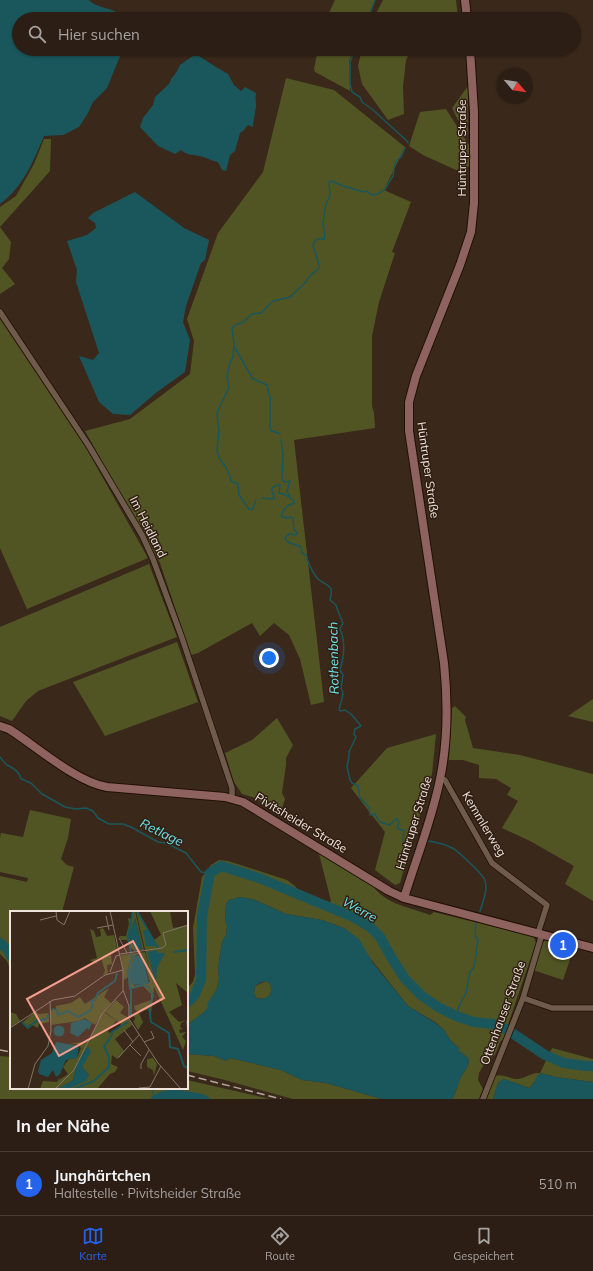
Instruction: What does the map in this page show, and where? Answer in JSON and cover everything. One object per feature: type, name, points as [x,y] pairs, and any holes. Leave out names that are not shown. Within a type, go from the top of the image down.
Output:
[{"type":"street","points":[[465,0],[466,12]]},
{"type":"street","name":"Hüntruper Straße","points":[[404,898],[432,812],[440,780],[446,728],[445,678],[409,431],[409,402],[416,376],[460,265],[471,232],[474,203],[474,112],[470,56]]},
{"type":"street","name":"Im Heidland","points":[[0,312],[89,446],[142,535],[153,559],[182,638],[232,788],[232,799]]},
{"type":"street","name":"Pivitsheider Straße","points":[[0,726],[9,729],[79,777],[92,783],[107,786],[232,799],[243,802],[389,891],[404,898],[593,948]]},
{"type":"street","name":"Kemmlerweg","points":[[440,780],[445,780],[492,863],[547,905],[540,934]]},
{"type":"street","name":"Ottenhauser Straße","points":[[483,1099],[523,998],[540,934]]},
{"type":"street","points":[[523,998],[552,1008],[593,1008]]},
{"type":"green space","points":[[335,0],[375,0],[370,12],[329,12]]},
{"type":"green space","points":[[383,0],[456,0],[457,12],[377,12]]},
{"type":"green space","points":[[317,56],[351,56],[349,61],[350,91],[315,72],[314,69]]},
{"type":"green space","points":[[360,56],[408,56],[406,60],[403,87],[404,114],[388,120],[362,84],[358,66]]},
{"type":"green space","points":[[286,78],[334,90],[405,147],[384,190],[411,202],[392,252],[395,253],[379,302],[372,336],[372,406],[375,428],[294,440],[324,702],[311,705],[300,659],[289,635],[274,623],[260,636],[252,623],[198,653],[191,655],[160,563],[85,431],[130,419],[190,374],[194,341],[187,319],[218,233],[263,172]]},
{"type":"green space","points":[[468,86],[468,135],[460,124],[452,108]]},
{"type":"green space","points":[[446,109],[469,145],[469,166],[467,169],[456,170],[423,155],[409,146],[420,112]]},
{"type":"green space","points":[[44,139],[51,139],[50,171],[0,227],[0,207],[16,196],[34,164]]},
{"type":"green space","points":[[0,227],[11,242],[9,259],[2,268],[15,284],[0,294]]},
{"type":"green space","points":[[0,319],[86,448],[148,558],[27,609],[0,548]]},
{"type":"green space","points":[[149,564],[177,637],[38,691],[26,701],[12,721],[0,716],[0,627]]},
{"type":"green space","points":[[177,642],[198,702],[105,736],[73,682]]},
{"type":"green space","points":[[593,699],[593,722],[568,716]]},
{"type":"green space","points":[[455,706],[466,717],[465,720],[473,748],[520,755],[593,774],[593,901],[565,884],[574,866],[530,841],[502,828],[518,801],[507,795],[511,788],[496,779],[479,778],[479,765],[463,760],[449,760],[452,708]]},
{"type":"green space","points":[[277,718],[293,745],[286,758],[282,793],[285,799],[280,815],[255,798],[242,794],[234,782],[225,753],[252,740]]},
{"type":"green space","points":[[436,734],[432,774],[400,883],[395,885],[375,870],[385,832],[351,788],[387,748]]},
{"type":"green space","points":[[30,810],[71,819],[68,838],[61,859],[67,865],[74,867],[62,911],[10,911],[10,969],[7,961],[0,954],[0,876],[27,882],[28,878],[0,872],[0,838],[1,833],[23,837]]},
{"type":"green space","points":[[319,854],[374,887],[385,898],[399,905],[430,915],[434,912],[534,938],[536,943],[503,1039],[500,1042],[495,1055],[486,1061],[479,1073],[478,1080],[483,1089],[479,1099],[452,1099],[467,1067],[469,1059],[459,1051],[459,1048],[435,1022],[408,1006],[344,928],[322,920],[286,914],[255,900],[241,897],[229,900],[226,904],[225,920],[227,926],[226,935],[222,942],[218,968],[219,978],[217,989],[208,1004],[209,1007],[188,1024],[188,987],[193,982],[195,974],[193,928],[202,877],[211,865],[219,860],[228,861],[287,880],[299,891],[328,903],[331,901]]},
{"type":"green space","points":[[545,940],[554,945],[574,948],[563,980],[533,970],[542,944]]},
{"type":"green space","points":[[266,981],[270,984],[271,988],[269,996],[264,999],[257,998],[254,994],[255,986]]},
{"type":"green space","points":[[552,1048],[593,1059],[593,1082],[556,1077],[540,1073]]},
{"type":"green space","points":[[188,1054],[214,1056],[226,1061],[230,1058],[281,1070],[302,1080],[326,1083],[382,1099],[293,1099],[188,1071]]},
{"type":"green space","points":[[0,1056],[10,1057],[10,1089],[188,1089],[188,1080],[270,1099],[0,1099]]},
{"type":"green space","points":[[534,1073],[540,1073],[529,1088],[504,1079],[498,1083],[493,1099],[486,1099],[495,1076],[500,1075],[518,1079]]},
{"type":"water","points":[[0,0],[89,0],[97,5],[116,12],[12,12],[12,56],[120,56],[107,88],[93,102],[79,127],[63,135],[44,136],[21,182],[0,204]]},
{"type":"water","points":[[193,56],[199,56],[228,74],[234,85],[241,91],[245,87],[256,93],[256,108],[253,127],[248,125],[240,133],[235,151],[230,155],[226,171],[222,170],[218,162],[188,154],[181,150],[175,154],[158,146],[140,127],[143,118],[153,105],[155,97],[169,84],[180,65]]},
{"type":"water","points":[[135,192],[184,228],[209,240],[205,260],[201,263],[186,306],[183,322],[190,340],[185,372],[157,392],[130,415],[113,414],[99,402],[79,356],[93,360],[99,353],[76,282],[77,270],[67,241],[87,235],[96,228],[95,223],[88,218],[93,213]]},
{"type":"water","points":[[241,897],[255,900],[286,914],[322,920],[344,928],[359,939],[373,963],[408,1006],[444,1030],[450,1040],[459,1048],[459,1051],[469,1059],[467,1067],[452,1099],[382,1099],[326,1083],[302,1080],[281,1070],[230,1058],[226,1061],[214,1056],[188,1054],[188,1024],[203,1013],[208,1007],[207,1004],[217,989],[219,978],[218,968],[222,942],[226,935],[227,926],[225,920],[226,904],[229,900]],"holes":[[[266,981],[270,984],[270,994],[267,998],[257,998],[254,994],[255,986],[262,982]]]},
{"type":"water","points":[[540,1073],[556,1077],[593,1082],[593,1099],[493,1099],[498,1084],[501,1080],[504,1079],[529,1088]]},
{"type":"water","points":[[174,1089],[203,1094],[211,1099],[150,1099],[161,1092]]},
{"type":"waterway","name":"Rothenbach","points":[[371,12],[375,0]]},
{"type":"waterway","name":"Rothenbach","points":[[352,56],[350,62],[350,84],[352,92],[360,97],[362,102],[372,109],[408,143]]},
{"type":"waterway","name":"Rothenbach","points":[[256,500],[252,510],[249,509],[239,495],[238,484],[231,481],[230,476],[220,460],[217,451],[219,430],[217,413],[229,387],[227,376],[230,362],[233,357],[234,344],[232,328],[237,324],[242,323],[252,314],[261,313],[273,301],[290,297],[319,268],[313,245],[316,240],[324,239],[325,237],[323,223],[326,204],[330,196],[329,183],[331,181],[364,192],[367,191],[372,195],[378,194],[385,189],[393,176],[396,161],[401,157],[405,148]]},
{"type":"waterway","points":[[233,348],[235,348],[253,379],[267,385],[270,397],[270,430],[280,434]]},
{"type":"waterway","points":[[281,440],[283,453],[282,478],[285,482],[290,481],[287,491],[290,497]]},
{"type":"waterway","name":"Rothenbach","points":[[262,498],[274,498],[272,488],[280,485],[279,493],[286,495],[294,501],[294,503],[287,506],[281,516],[286,518],[291,517],[293,519],[294,529],[297,533],[296,535],[289,534],[285,538],[290,543],[301,547],[302,553],[306,555],[310,567],[317,578],[330,588],[330,600],[336,605],[343,623],[340,629],[344,644],[343,660],[340,670],[343,675],[341,688],[343,693],[339,709],[340,711],[345,710],[351,714],[361,726],[355,729],[354,734],[356,737],[349,752],[347,766],[350,780],[358,786],[360,798],[369,807],[370,815],[375,814],[378,820],[390,825],[397,819],[399,823],[397,828],[404,831],[403,841],[407,842],[412,837],[415,838]]},
{"type":"waterway","name":"Retlage","points":[[0,757],[6,764],[17,772],[21,779],[31,783],[42,794],[65,807],[76,809],[86,808],[93,811],[98,818],[109,824],[123,824],[131,827],[158,842],[166,843],[186,853],[201,872],[210,873]]},
{"type":"waterway","name":"Rothenbach","points":[[428,841],[443,844],[455,850],[484,878],[486,892],[480,911]]},
{"type":"waterway","name":"Werre","points":[[188,1002],[195,995],[201,980],[202,916],[210,873],[221,866],[259,878],[353,917],[370,927],[380,937],[405,979],[422,996],[438,1007],[456,1016],[474,1022],[493,1024],[506,1029],[545,1055],[564,1063],[593,1066]]},
{"type":"waterway","name":"Rothenbach","points":[[456,1016],[466,993],[470,972],[474,967],[478,940],[475,935],[476,924]]},
{"type":"waterway","name":"Werre","points":[[0,943],[8,950],[10,954]]},
{"type":"waterway","points":[[151,1089],[154,1095]]},
{"type":"railway","points":[[0,1050],[10,1052]]},
{"type":"railway","points":[[188,1075],[281,1099]]},
{"type":"place","name":"Junghärtchen","points":[[563,945]]}]
